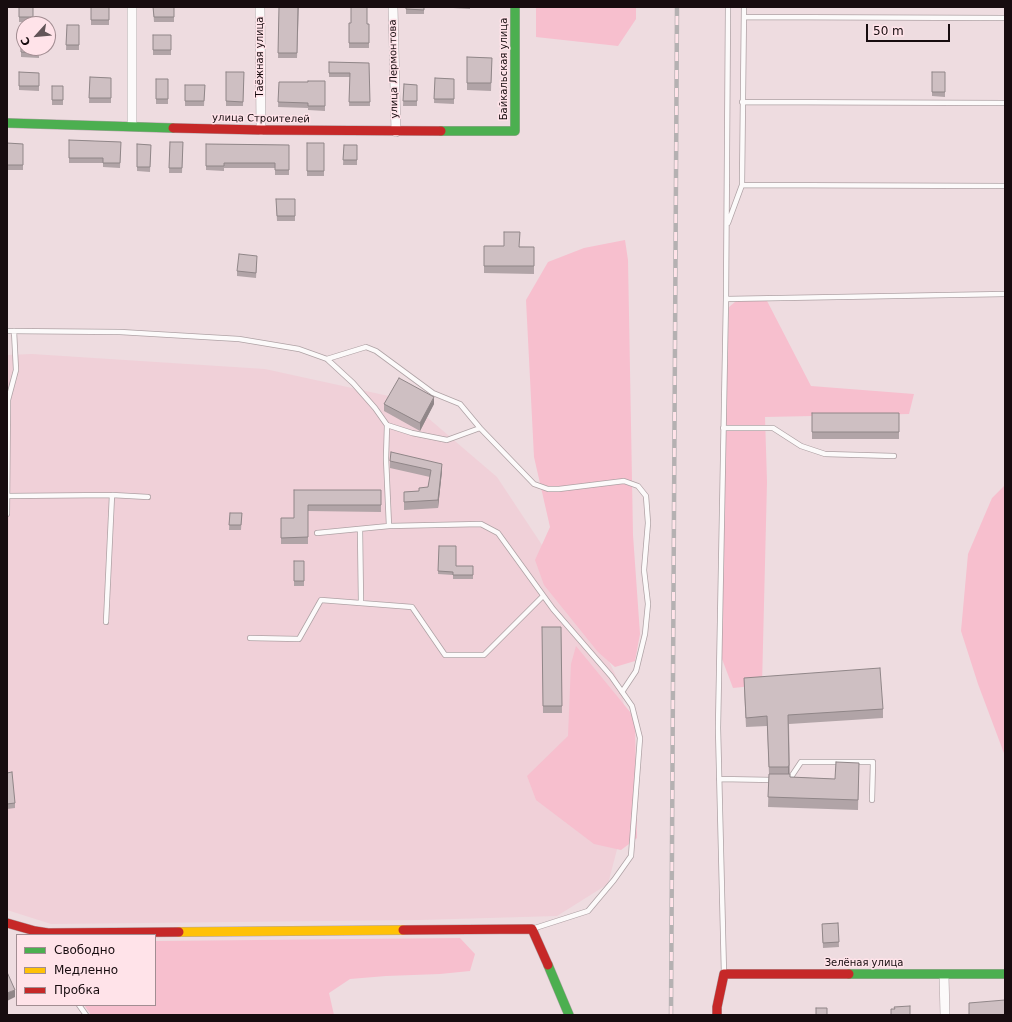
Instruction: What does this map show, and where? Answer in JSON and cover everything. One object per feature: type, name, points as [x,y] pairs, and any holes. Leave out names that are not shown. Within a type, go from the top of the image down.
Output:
[{"type":"street","points":[[132,7],[132,126]]},
{"type":"street","name":"Таёжная улица","points":[[260,7],[261,130]]},
{"type":"street","name":"улица Лермонтова","points":[[393,7],[396,132]]},
{"type":"street","name":"Байкальская улица","points":[[515,7],[515,131]]},
{"type":"street","name":"улица Строителей","points":[[7,123],[261,130],[396,132],[515,131]]},
{"type":"street","points":[[7,923],[36,933],[532,929],[569,1015]]},
{"type":"street","points":[[717,1015],[717,1006],[724,974]]},
{"type":"street","name":"Зелёная улица","points":[[724,974],[1005,974]]},
{"type":"street","points":[[944,975],[945,1015]]},
{"type":"lane","points":[[724,974],[719,779],[719,659],[726,299],[728,7]]},
{"type":"lane","points":[[727,226],[742,185],[744,7]]},
{"type":"lane","points":[[744,17],[1005,18]]},
{"type":"lane","points":[[742,102],[1005,103]]},
{"type":"lane","points":[[742,185],[1005,186]]},
{"type":"lane","points":[[726,299],[1005,294]]},
{"type":"lane","points":[[7,331],[120,332],[239,339],[299,349],[327,359],[353,383],[375,408],[387,425],[386,458],[389,526]]},
{"type":"lane","points":[[7,514],[8,400],[16,370],[14,331]]},
{"type":"lane","points":[[327,359],[366,347],[376,350],[433,393],[460,404],[480,428],[534,484],[548,489],[559,490],[624,481],[638,486],[646,496],[648,523],[644,570],[648,604],[645,634],[636,671],[622,692]]},
{"type":"lane","points":[[387,425],[412,433],[447,440],[480,428]]},
{"type":"lane","points":[[723,428],[773,428],[801,446],[825,454],[894,456]]},
{"type":"lane","points":[[7,496],[112,495],[148,497]]},
{"type":"lane","points":[[106,622],[112,495]]},
{"type":"lane","points":[[317,533],[389,526],[481,524],[498,533],[553,610],[611,676],[632,706],[640,738],[631,856],[614,880],[588,911],[532,929]]},
{"type":"lane","points":[[360,529],[361,603]]},
{"type":"lane","points":[[250,638],[299,639],[321,600],[412,607],[445,655],[484,655],[543,596]]},
{"type":"lane","points":[[719,779],[790,780],[801,762],[873,762],[872,800]]},
{"type":"lane","points":[[80,1006],[86,1015]]},
{"type":"shaded area","points":[[536,7],[636,7],[636,19],[618,46],[536,37]]},
{"type":"shaded area","points":[[625,240],[628,260],[633,535],[640,634],[635,661],[615,667],[598,652],[544,585],[535,560],[550,527],[534,457],[526,300],[548,262],[584,248]]},
{"type":"shaded area","points":[[741,297],[765,297],[811,386],[914,394],[909,414],[765,417],[767,482],[762,685],[733,688],[719,651],[729,307]]},
{"type":"shaded area","points":[[32,354],[265,369],[407,400],[497,477],[585,610],[623,691],[628,807],[608,884],[557,916],[420,920],[51,924],[7,910],[7,355]]},
{"type":"shaded area","points":[[1005,485],[1005,756],[978,684],[961,631],[968,554],[992,498]]},
{"type":"shaded area","points":[[576,646],[635,718],[637,838],[621,850],[594,844],[536,800],[527,776],[568,736],[571,664]]},
{"type":"shaded area","points":[[460,938],[475,954],[470,971],[350,979],[329,993],[334,1015],[91,1015],[85,1006],[156,1006],[156,941]]},
{"type":"building","points":[[19,7],[33,7],[33,16],[19,16]]},
{"type":"building","points":[[91,7],[109,7],[109,20],[91,20]]},
{"type":"building","points":[[153,7],[174,7],[174,17],[154,17]]},
{"type":"building","points":[[279,7],[298,7],[297,53],[278,53]]},
{"type":"building","points":[[351,7],[367,7],[369,43],[349,43]]},
{"type":"building","points":[[406,7],[424,7],[424,10],[406,9]]},
{"type":"building","points":[[67,25],[79,25],[79,45],[66,45]]},
{"type":"building","points":[[153,35],[171,35],[171,50],[153,50]]},
{"type":"building","points":[[467,57],[492,58],[491,83],[467,83]]},
{"type":"building","points":[[329,62],[369,63],[370,102],[349,102],[350,73],[329,73]]},
{"type":"building","points":[[19,72],[39,73],[39,86],[19,86]]},
{"type":"building","points":[[226,72],[244,72],[243,102],[226,101]]},
{"type":"building","points":[[932,72],[945,72],[945,92],[932,92]]},
{"type":"building","points":[[90,77],[111,78],[111,98],[89,98]]},
{"type":"building","points":[[435,78],[454,79],[454,99],[434,99]]},
{"type":"building","points":[[156,79],[168,79],[168,99],[156,99]]},
{"type":"building","points":[[325,81],[325,106],[308,106],[308,103],[278,102],[279,82]]},
{"type":"building","points":[[404,84],[417,85],[417,101],[403,101]]},
{"type":"building","points":[[185,85],[205,85],[204,101],[185,101]]},
{"type":"building","points":[[52,86],[63,86],[63,100],[52,100]]},
{"type":"building","points":[[69,140],[121,142],[120,163],[103,163],[103,158],[69,158]]},
{"type":"building","points":[[170,142],[183,142],[182,168],[169,168]]},
{"type":"building","points":[[7,143],[23,144],[23,165],[7,165]]},
{"type":"building","points":[[307,143],[324,143],[324,171],[307,171]]},
{"type":"building","points":[[137,144],[151,145],[150,167],[137,167]]},
{"type":"building","points":[[206,144],[289,145],[289,170],[275,170],[275,163],[224,163],[224,166],[206,166]]},
{"type":"building","points":[[344,145],[357,145],[357,160],[343,160]]},
{"type":"building","points":[[276,199],[295,199],[295,216],[277,216]]},
{"type":"building","points":[[504,232],[520,232],[519,247],[534,247],[534,266],[484,266],[484,246],[504,246]]},
{"type":"building","points":[[239,254],[257,256],[256,273],[237,271]]},
{"type":"building","points":[[399,378],[434,397],[420,423],[384,404]]},
{"type":"building","points":[[812,413],[899,413],[899,432],[812,432]]},
{"type":"building","points":[[391,452],[442,464],[438,500],[404,502],[404,492],[419,491],[419,488],[428,487],[431,470],[390,461]]},
{"type":"building","points":[[294,490],[381,490],[381,505],[308,505],[308,537],[281,538],[281,518],[294,518]]},
{"type":"building","points":[[230,513],[242,513],[241,525],[229,525]]},
{"type":"building","points":[[439,546],[456,546],[456,566],[473,566],[473,575],[453,575],[453,572],[438,571]]},
{"type":"building","points":[[294,561],[304,561],[304,581],[294,581]]},
{"type":"building","points":[[542,627],[561,627],[562,706],[543,706]]},
{"type":"building","points":[[880,668],[883,709],[788,715],[789,765],[788,767],[769,767],[767,716],[746,718],[744,678]]},
{"type":"building","points":[[836,762],[859,763],[858,800],[768,797],[769,774],[790,774],[790,777],[835,779]]},
{"type":"building","points":[[12,772],[15,803],[7,804],[7,773]]},
{"type":"building","points":[[838,923],[839,942],[823,943],[822,924]]},
{"type":"building","points":[[7,972],[15,990],[7,993]]},
{"type":"building","points":[[1005,1000],[1005,1015],[969,1015],[969,1003]]},
{"type":"building","points":[[910,1006],[910,1015],[891,1015],[891,1009],[895,1009],[894,1007]]},
{"type":"building","points":[[816,1008],[827,1008],[827,1015],[816,1015]]},
{"type":"railway","points":[[671,1015],[677,7]]},
{"type":"traffic: fast","points":[[441,131],[515,131],[515,7]]},
{"type":"traffic: fast","points":[[7,123],[173,128]]},
{"type":"traffic: fast","points":[[548,965],[569,1015]]},
{"type":"traffic: fast","points":[[849,974],[1005,974]]},
{"type":"traffic: slow","points":[[179,932],[403,930]]},
{"type":"traffic: jam","points":[[173,128],[441,131]]},
{"type":"traffic: jam","points":[[7,923],[48,933],[179,932]]},
{"type":"traffic: jam","points":[[403,930],[532,929],[548,965]]},
{"type":"traffic: jam","points":[[717,1015],[717,1007],[724,974],[849,974]]}]
